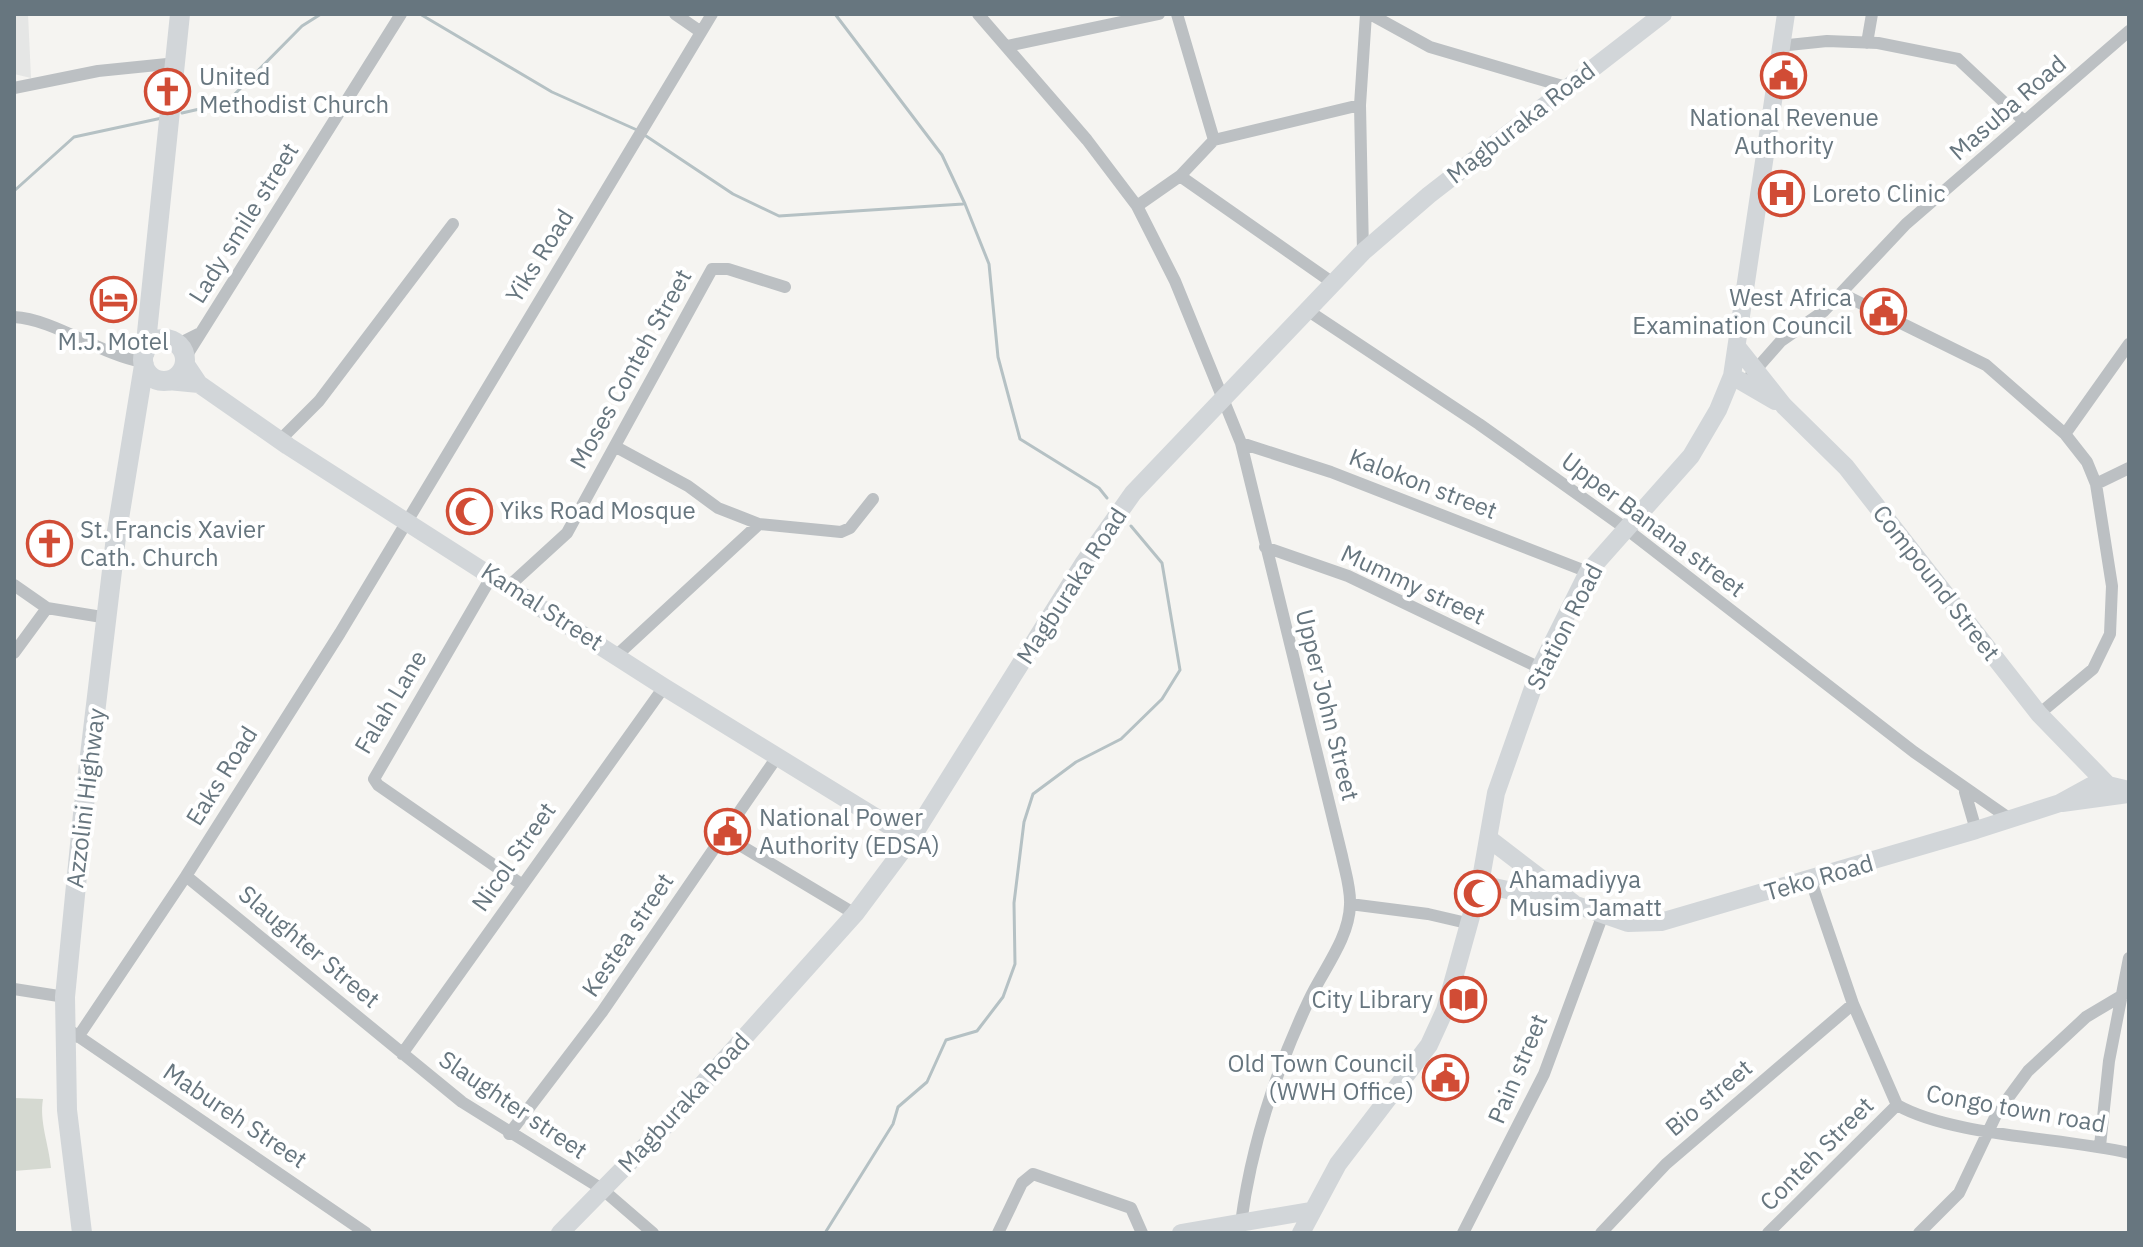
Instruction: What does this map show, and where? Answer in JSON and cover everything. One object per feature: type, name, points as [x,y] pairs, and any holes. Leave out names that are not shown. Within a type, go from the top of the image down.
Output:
[{"type":"main road","name":"Azzolini Highway","points":[[82,1233],[67,1110],[71,1032],[65,997],[116,537],[139,406],[150,313],[180,14]]},
{"type":"main road","points":[[139,406],[165,381],[182,371],[179,351],[150,313]]},
{"type":"main road","points":[[165,381],[150,375],[144,360],[150,344],[179,351]]},
{"type":"street","name":"Lady smile street","points":[[179,351],[200,333],[401,14]]},
{"type":"street","points":[[675,14],[701,32]]},
{"type":"street","name":"Yiks Road","points":[[406,520],[712,14]]},
{"type":"street","name":"Upper John Street","points":[[978,14],[1087,140],[1137,206],[1175,281],[1221,401],[1241,443],[1350,904]]},
{"type":"street","points":[[1007,46],[1159,14]]},
{"type":"street","points":[[1177,14],[1214,140]]},
{"type":"street","points":[[1363,252],[1360,105],[1368,14],[1430,47],[1566,87]]},
{"type":"street","name":"Magburaka Road","points":[[560,1233],[808,970],[855,914],[911,839],[1118,514],[1174,449],[1363,252],[1566,87],[1663,14]]},
{"type":"street","name":"Station Road","points":[[1301,1233],[1310,1211],[1338,1164],[1429,1045],[1453,986],[1471,924],[1496,793],[1540,668],[1588,572],[1691,456],[1718,410],[1744,376],[1738,348],[1786,14]]},
{"type":"street","points":[[1867,43],[1872,14]]},
{"type":"street","name":"Masuba Road","points":[[1744,376],[1781,341],[1842,294],[1906,224],[2129,31]]},
{"type":"street","points":[[1779,46],[1827,41],[1867,43],[1913,48],[1963,61],[2024,121]]},
{"type":"street","points":[[14,88],[98,71],[177,63]]},
{"type":"street","points":[[1137,206],[1180,176],[1214,140],[1360,105]]},
{"type":"street","points":[[1180,176],[1333,283]]},
{"type":"street","points":[[280,440],[319,401],[453,224]]},
{"type":"street","name":"Moses Conteh Street","points":[[510,585],[567,533],[712,269],[728,269],[785,287]]},
{"type":"street","points":[[1842,294],[1986,365],[2065,434],[2087,462],[2096,484],[2112,586],[2110,634],[2093,669],[2039,714]]},
{"type":"street","name":"Upper Banana street","points":[[1307,310],[1479,424],[1625,528],[1963,789],[2010,819]]},
{"type":"street","points":[[14,317],[42,322],[116,357],[144,360]]},
{"type":"street","points":[[2065,434],[2129,344]]},
{"type":"street","name":"Kamal Street","points":[[179,351],[199,384],[280,440],[493,574],[664,687],[911,839]]},
{"type":"street","name":"Compound Street","points":[[1744,376],[1784,406],[1846,467],[2039,714],[2108,785]]},
{"type":"street","points":[[165,381],[199,384]]},
{"type":"street","name":"Kalokon street","points":[[1241,443],[1331,472],[1588,572]]},
{"type":"street","points":[[616,447],[688,486],[718,508],[759,524],[841,532],[850,528],[873,499]]},
{"type":"street","points":[[2096,484],[2129,468]]},
{"type":"street","name":"Eaks Road","points":[[71,1032],[186,876],[406,520]]},
{"type":"street","points":[[616,656],[759,524]]},
{"type":"street","name":"Mummy street","points":[[1265,547],[1348,576],[1540,668]]},
{"type":"street","name":"Falah Lane","points":[[493,574],[374,779],[521,884]]},
{"type":"street","points":[[14,585],[47,608],[108,618]]},
{"type":"street","points":[[14,653],[47,608]]},
{"type":"street","name":"Nicol Street","points":[[402,1054],[664,687]]},
{"type":"street","name":"Kestea street","points":[[509,1134],[602,1012],[777,757]]},
{"type":"street","points":[[2082,795],[2084,763]]},
{"type":"street","name":"Teko Road","points":[[1480,884],[1576,905],[1602,917],[1628,923],[1661,922],[1811,881],[2108,785],[2129,792]]},
{"type":"street","points":[[1963,789],[1971,803],[1976,830]]},
{"type":"street","name":"Teko Road","points":[[2082,795],[2129,792]]},
{"type":"street","points":[[723,835],[855,914]]},
{"type":"street","name":"Teko Road","points":[[1488,838],[1576,905]]},
{"type":"street","name":"Slaughter Street","points":[[186,876],[402,1054]]},
{"type":"street","name":"Congo town road","points":[[1811,881],[1853,1004],[1897,1105],[1921,1116],[1987,1130],[2129,1153]]},
{"type":"street","points":[[1241,1223],[1258,1135],[1308,1001],[1341,941],[1350,904],[1471,924]]},
{"type":"street","name":"Pain street","points":[[1463,1233],[1544,1074],[1602,917]]},
{"type":"street","name":"Congo town road","points":[[2100,1146],[2109,1061],[2129,958]]},
{"type":"street","points":[[14,989],[65,997]]},
{"type":"street","points":[[1919,1233],[1959,1193],[1987,1130],[2028,1071],[2053,1044],[2086,1017],[2123,995]]},
{"type":"street","name":"Bio street","points":[[1601,1233],[1666,1164],[1853,1004]]},
{"type":"street","name":"Mabureh Street","points":[[71,1032],[366,1233]]},
{"type":"street","name":"Slaughter street","points":[[402,1054],[462,1102],[509,1134],[602,1189],[653,1233]]},
{"type":"street","name":"Conteh Street","points":[[1768,1233],[1897,1105]]},
{"type":"street","points":[[998,1233],[1022,1183],[1033,1174],[1131,1208],[1139,1220],[1142,1233]]},
{"type":"street","points":[[1181,1233],[1310,1211]]},
{"type":"shaded area","points":[[14,14],[28,14],[31,78],[14,74]]},
{"type":"shaded area","points":[[14,1098],[43,1099],[43,1124],[51,1168],[14,1171]]},
{"type":"waterway","points":[[182,113],[226,103],[302,26],[321,14]]},
{"type":"waterway","points":[[420,14],[552,92],[637,130]]},
{"type":"waterway","points":[[835,14],[942,155],[965,204],[989,264],[998,357],[1020,439],[1099,488],[1107,498]]},
{"type":"waterway","points":[[14,191],[74,137],[162,118]]},
{"type":"waterway","points":[[646,136],[733,194],[779,216],[963,204]]},
{"type":"waterway","points":[[825,1233],[893,1124],[898,1107],[927,1082],[946,1040],[977,1031],[1003,997],[1015,964],[1014,903],[1024,822],[1033,794],[1076,762],[1121,739],[1162,699],[1180,670],[1162,563],[1131,526]]},
{"type":"place","name":"National Revenue Authority","points":[[1784,76]]},
{"type":"place","name":"United Methodist Church","points":[[168,91]]},
{"type":"place","name":"Loreto Clinic","points":[[1781,194]]},
{"type":"place","name":"M.J. Motel","points":[[113,300]]},
{"type":"place","name":"West Africa Examination Council","points":[[1883,312]]},
{"type":"place","name":"Yiks Road Mosque","points":[[469,511]]},
{"type":"place","name":"St. Francis Xavier Cath. Church","points":[[49,544]]},
{"type":"place","name":"National Power Authority (EDSA)","points":[[728,832]]},
{"type":"place","name":"Ahamadiyya Musim Jamatt","points":[[1478,894]]},
{"type":"place","name":"City Library","points":[[1464,1000]]},
{"type":"place","name":"Old Town Council (WWH Office)","points":[[1445,1078]]}]
